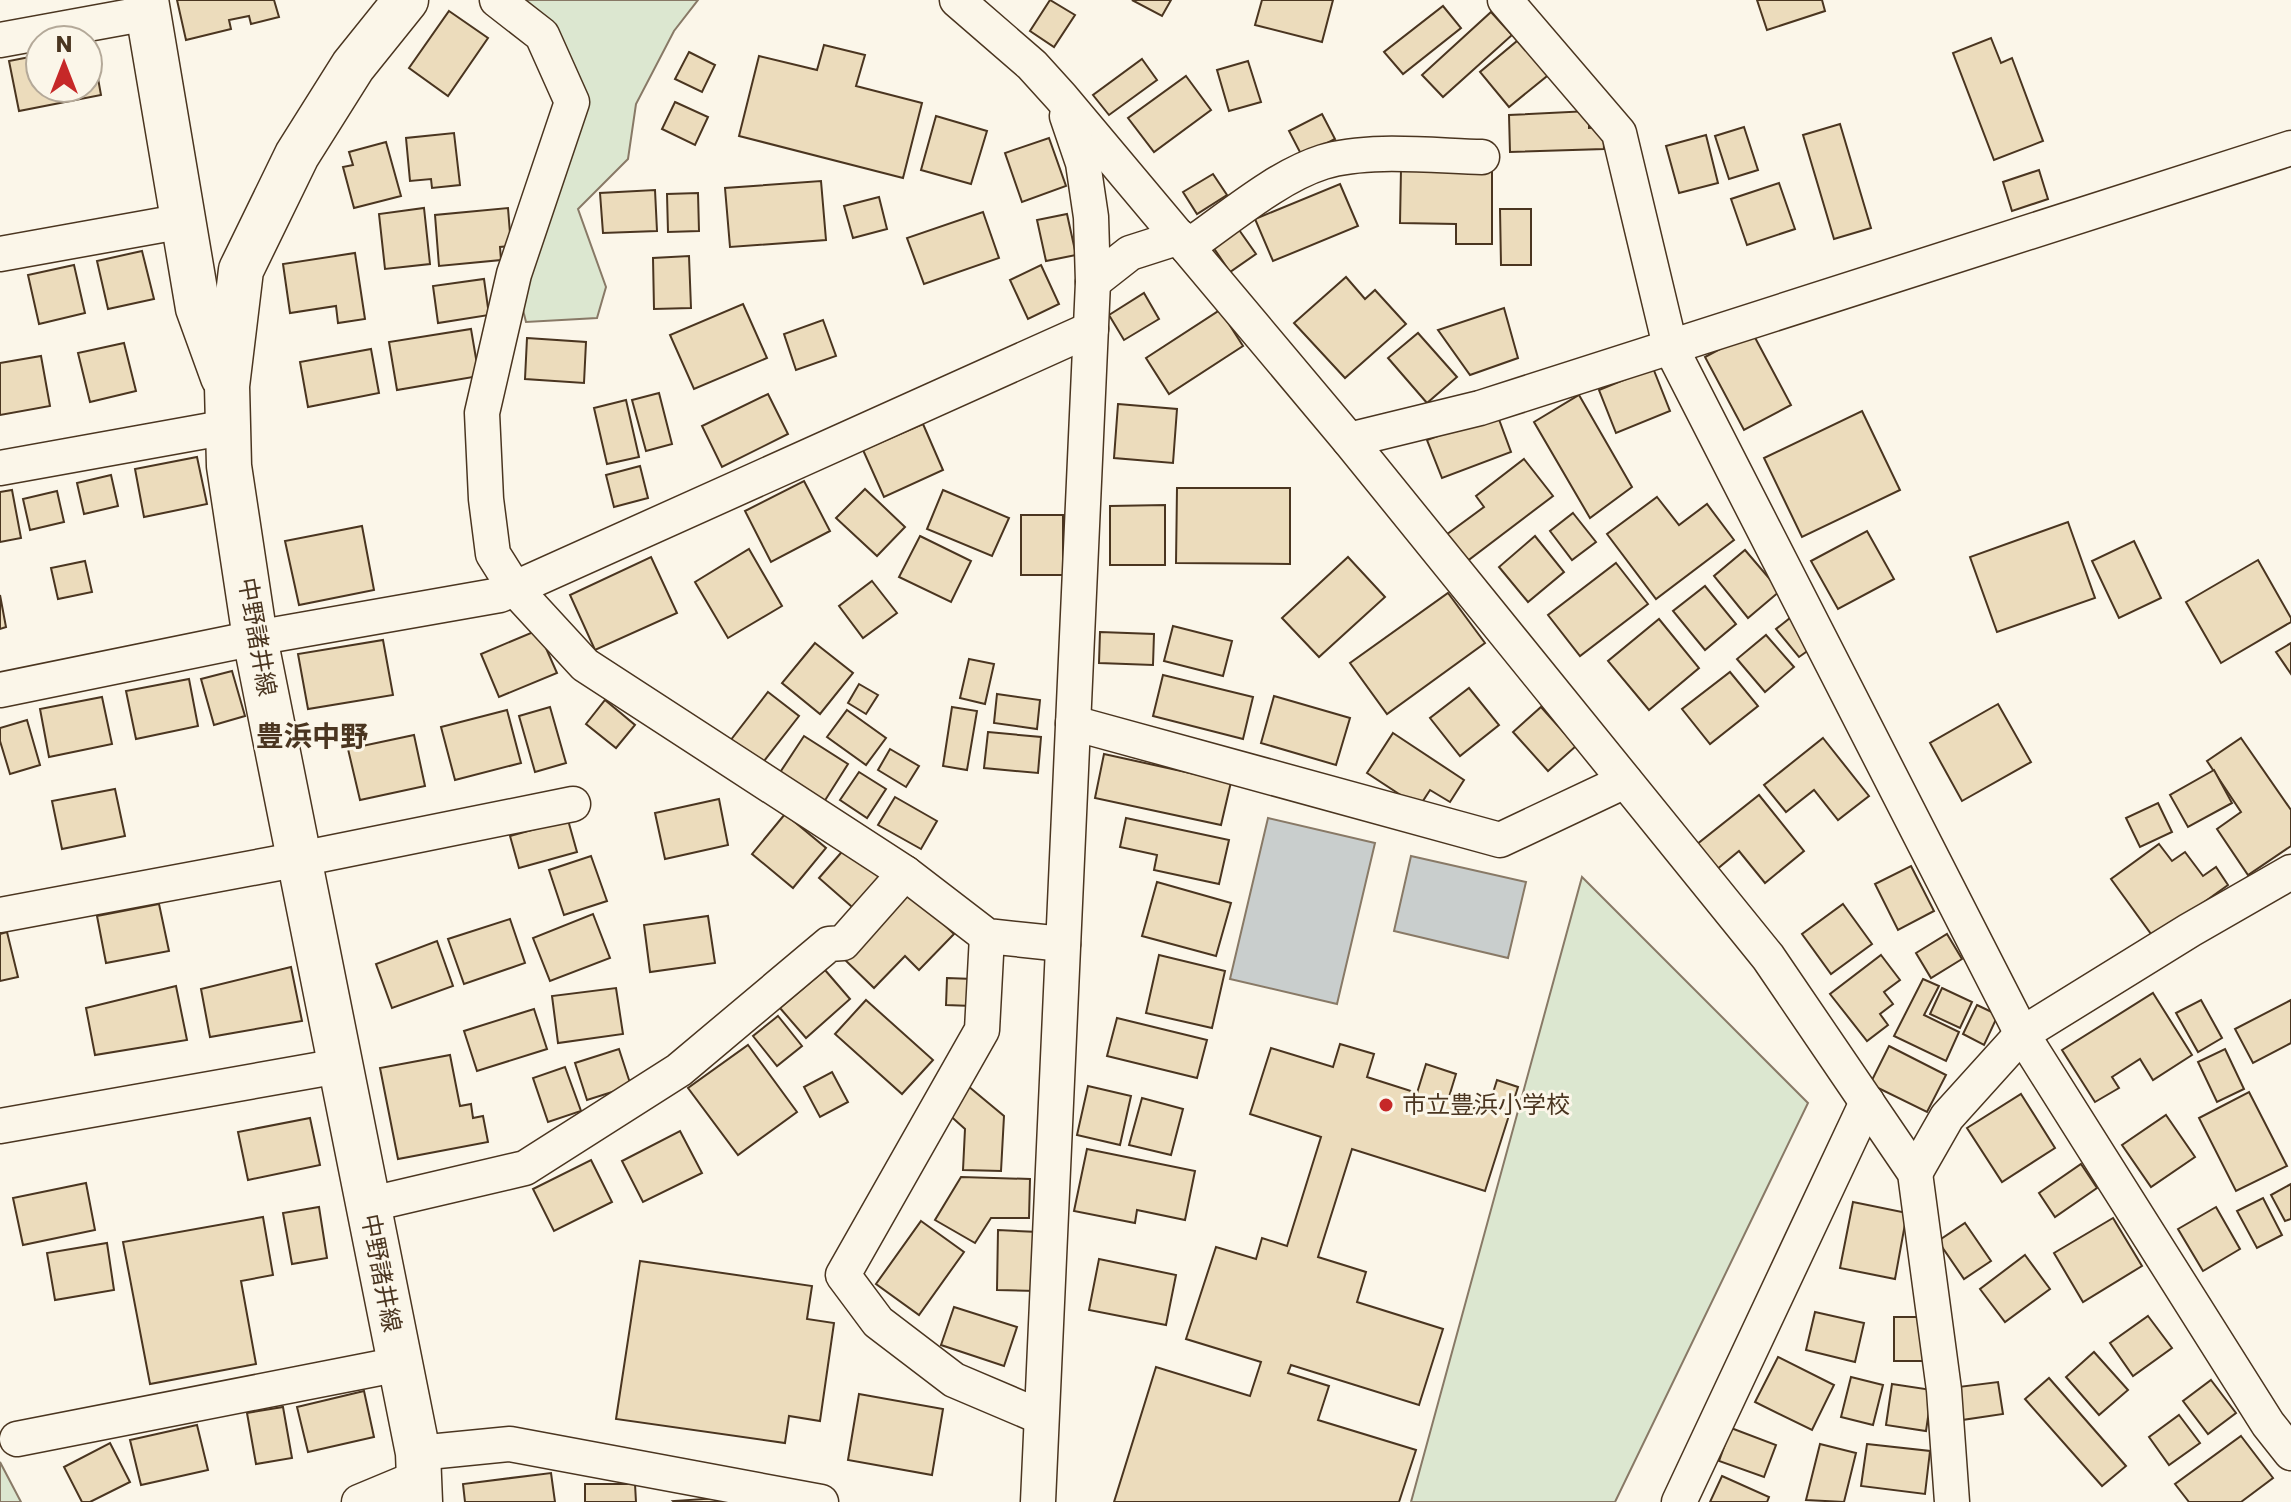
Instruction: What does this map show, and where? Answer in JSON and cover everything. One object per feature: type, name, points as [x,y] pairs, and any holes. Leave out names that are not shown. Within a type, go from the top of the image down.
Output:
[{"type":"main road","name":"中野諸井線","points":[[406,0],[353,66],[297,155],[241,270],[227,407],[229,466],[255,638],[400,1364],[419,1477]]},
{"type":"main road","points":[[147,6],[198,308],[227,407]]},
{"type":"street","points":[[497,0],[542,35],[572,102],[514,274],[482,413],[486,499],[493,554],[515,589],[585,665],[905,873],[987,936],[1063,944]]},
{"type":"street","points":[[957,0],[1032,65],[1061,97],[1349,440],[1768,957],[1915,1173],[1944,1390],[1952,1502]]},
{"type":"street","points":[[1505,0],[1619,133],[1670,346],[2022,1034],[2268,1424],[2291,1453]]},
{"type":"street","points":[[0,40],[147,6]]},
{"type":"street","points":[[1038,1502],[1093,282],[1091,217],[1083,163],[1061,97]]},
{"type":"street","points":[[1349,440],[1480,408],[2291,148]]},
{"type":"street","points":[[1093,282],[1130,253],[1184,242],[1289,177],[1324,162],[1360,156],[1482,157]]},
{"type":"street","points":[[0,254],[184,221]]},
{"type":"street","points":[[0,690],[255,638],[500,595],[1091,329]]},
{"type":"street","points":[[0,468],[227,407]]},
{"type":"street","points":[[1073,723],[1500,840],[1625,781]]},
{"type":"street","points":[[0,915],[573,804]]},
{"type":"street","points":[[1915,1173],[1947,1117],[2022,1034],[2190,930],[2291,872]]},
{"type":"street","points":[[367,1205],[525,1168],[679,1070],[829,944],[843,943],[905,873]]},
{"type":"street","points":[[987,936],[982,1030],[843,1275],[878,1322],[954,1380],[1041,1417]]},
{"type":"street","points":[[0,1126],[339,1066]]},
{"type":"street","points":[[1679,1502],[1867,1102]]},
{"type":"street","points":[[17,1439],[400,1364]]},
{"type":"street","points":[[359,1502],[510,1444],[659,1487],[821,1502]]},
{"type":"green space","points":[[497,0],[698,0],[674,31],[636,104],[628,159],[578,209],[606,287],[597,318],[526,322],[514,274],[572,102]]},
{"type":"green space","points":[[1582,877],[1808,1103],[1615,1502],[1411,1502]]},
{"type":"green space","points":[[0,1462],[21,1502],[0,1502]]},
{"type":"shaded area","points":[[1268,818],[1375,843],[1337,1004],[1230,979]]},
{"type":"shaded area","points":[[1411,856],[1526,882],[1508,958],[1394,931]]},
{"type":"building","points":[[177,0],[274,0],[279,17],[251,24],[249,16],[229,20],[231,29],[186,40]]},
{"type":"building","points":[[1050,0],[1075,15],[1054,47],[1030,31]]},
{"type":"building","points":[[1132,0],[1171,0],[1162,16]]},
{"type":"building","points":[[1262,0],[1333,0],[1322,42],[1255,25]]},
{"type":"building","points":[[1757,0],[1822,0],[1825,11],[1767,30]]},
{"type":"building","points":[[1443,6],[1461,28],[1403,74],[1384,52]]},
{"type":"building","points":[[449,11],[488,38],[448,96],[409,68]]},
{"type":"building","points":[[1491,12],[1512,35],[1443,97],[1422,75]]},
{"type":"building","points":[[1523,36],[1552,72],[1509,107],[1480,72]]},
{"type":"building","points":[[1991,38],[2001,63],[2012,58],[2043,141],[1994,160],[1953,53]]},
{"type":"building","points":[[824,45],[865,55],[856,86],[922,103],[903,178],[739,136],[759,56],[817,70]]},
{"type":"building","points":[[689,52],[715,65],[702,92],[675,79]]},
{"type":"building","points":[[24,58],[24,104],[55,104],[19,111],[9,61]]},
{"type":"building","points":[[1142,59],[1157,80],[1109,115],[1093,95]]},
{"type":"building","points":[[1248,61],[1261,102],[1229,111],[1217,70]]},
{"type":"building","points":[[1186,76],[1211,110],[1154,152],[1128,118]]},
{"type":"building","points":[[675,102],[708,117],[695,145],[662,129]]},
{"type":"building","points":[[1589,111],[1589,128],[1603,127],[1604,149],[1510,152],[1509,115]]},
{"type":"building","points":[[1322,114],[1335,139],[1302,156],[1289,131]]},
{"type":"building","points":[[936,116],[987,131],[971,184],[921,170]]},
{"type":"building","points":[[1840,124],[1871,228],[1834,239],[1803,135]]},
{"type":"building","points":[[1744,127],[1758,170],[1729,179],[1715,136]]},
{"type":"building","points":[[454,133],[460,185],[432,188],[431,179],[410,181],[406,138]]},
{"type":"building","points":[[1706,135],[1718,183],[1679,193],[1666,146]]},
{"type":"building","points":[[1049,138],[1066,186],[1022,202],[1005,153]]},
{"type":"building","points":[[386,142],[401,196],[354,208],[343,167],[353,165],[349,152]]},
{"type":"building","points":[[1401,169],[1492,170],[1492,244],[1456,244],[1456,224],[1400,223]]},
{"type":"building","points":[[2039,170],[2048,199],[2012,211],[2003,182]]},
{"type":"building","points":[[1213,174],[1227,195],[1197,214],[1183,192]]},
{"type":"building","points":[[821,181],[826,240],[730,247],[725,188]]},
{"type":"building","points":[[1779,183],[1795,229],[1747,245],[1731,199]]},
{"type":"building","points":[[1340,184],[1358,226],[1273,261],[1255,219]]},
{"type":"building","points":[[655,190],[657,231],[603,233],[600,193]]},
{"type":"building","points":[[698,193],[699,231],[668,232],[667,194]]},
{"type":"building","points":[[879,197],[887,229],[853,238],[844,206]]},
{"type":"building","points":[[424,208],[430,264],[385,269],[379,214]]},
{"type":"building","points":[[508,208],[511,246],[500,247],[501,260],[439,266],[435,215]]},
{"type":"building","points":[[1500,209],[1531,209],[1531,265],[1501,265]]},
{"type":"building","points":[[983,212],[999,258],[924,284],[907,238]]},
{"type":"building","points":[[1067,214],[1076,255],[1046,261],[1037,220]]},
{"type":"building","points":[[1237,227],[1256,254],[1230,272],[1211,244]]},
{"type":"building","points":[[142,251],[154,299],[108,309],[97,261]]},
{"type":"building","points":[[355,253],[365,319],[338,323],[336,306],[290,313],[283,264]]},
{"type":"building","points":[[689,256],[691,308],[654,309],[653,258]]},
{"type":"building","points":[[74,265],[85,313],[39,324],[28,275]]},
{"type":"building","points":[[1041,265],[1059,304],[1028,319],[1010,280]]},
{"type":"building","points":[[1346,277],[1365,299],[1375,290],[1406,324],[1345,378],[1294,323]]},
{"type":"building","points":[[484,279],[489,315],[438,323],[433,286]]},
{"type":"building","points":[[1144,293],[1159,319],[1124,340],[1109,315]]},
{"type":"building","points":[[743,304],[767,358],[694,389],[670,335]]},
{"type":"building","points":[[1504,308],[1518,358],[1470,375],[1438,330]]},
{"type":"building","points":[[1220,310],[1243,346],[1169,394],[1146,358]]},
{"type":"building","points":[[823,320],[836,356],[796,370],[784,334]]},
{"type":"building","points":[[471,329],[479,376],[397,390],[389,342]]},
{"type":"building","points":[[1752,332],[1791,405],[1744,430],[1705,357]]},
{"type":"building","points":[[1418,333],[1457,377],[1427,403],[1388,358]]},
{"type":"building","points":[[527,338],[586,342],[584,383],[525,379]]},
{"type":"building","points":[[124,343],[136,391],[90,402],[78,353]]},
{"type":"building","points":[[371,349],[379,393],[308,407],[300,362]]},
{"type":"building","points":[[41,356],[50,406],[0,415],[0,363]]},
{"type":"building","points":[[1653,368],[1670,411],[1616,433],[1599,390]]},
{"type":"building","points":[[659,393],[672,444],[646,451],[632,400]]},
{"type":"building","points":[[768,394],[788,434],[722,467],[702,426]]},
{"type":"building","points":[[1579,395],[1632,487],[1590,518],[1534,422]]},
{"type":"building","points":[[626,400],[639,457],[607,464],[594,408]]},
{"type":"building","points":[[1118,404],[1177,409],[1173,463],[1114,458]]},
{"type":"building","points":[[1862,411],[1900,490],[1802,537],[1764,458]]},
{"type":"building","points":[[1497,414],[1511,452],[1442,478],[1427,440]]},
{"type":"building","points":[[923,424],[943,470],[884,497],[863,450]]},
{"type":"building","points":[[197,457],[207,504],[144,517],[135,469]]},
{"type":"building","points":[[1524,459],[1553,496],[1466,562],[1446,535],[1484,507],[1476,496]]},
{"type":"building","points":[[640,466],[648,498],[614,507],[606,475]]},
{"type":"building","points":[[111,475],[118,506],[84,514],[77,483]]},
{"type":"building","points":[[804,481],[830,531],[771,562],[745,511]]},
{"type":"building","points":[[1177,488],[1290,488],[1290,564],[1176,563]]},
{"type":"building","points":[[865,489],[905,527],[877,556],[836,518]]},
{"type":"building","points":[[12,490],[21,538],[0,542],[0,492]]},
{"type":"building","points":[[943,490],[1009,518],[992,556],[927,529]]},
{"type":"building","points":[[57,491],[64,522],[30,530],[23,499]]},
{"type":"building","points":[[1657,497],[1679,525],[1707,504],[1734,540],[1656,599],[1607,534]]},
{"type":"building","points":[[1165,505],[1165,565],[1110,565],[1110,506]]},
{"type":"building","points":[[1573,513],[1596,542],[1572,560],[1550,531]]},
{"type":"building","points":[[1021,515],[1063,515],[1063,575],[1021,575]]},
{"type":"building","points":[[2068,522],[2095,598],[1997,632],[1970,557]]},
{"type":"building","points":[[362,526],[374,590],[299,605],[285,541]]},
{"type":"building","points":[[1867,531],[1894,579],[1838,609],[1811,561]]},
{"type":"building","points":[[920,536],[971,561],[951,602],[899,577]]},
{"type":"building","points":[[1535,536],[1564,572],[1528,602],[1499,567]]},
{"type":"building","points":[[2134,541],[2161,598],[2119,618],[2092,561]]},
{"type":"building","points":[[749,549],[782,606],[728,638],[695,582]]},
{"type":"building","points":[[1745,550],[1780,591],[1748,618],[1714,576]]},
{"type":"building","points":[[651,557],[677,613],[595,650],[570,595]]},
{"type":"building","points":[[1348,557],[1385,597],[1319,657],[1282,618]]},
{"type":"building","points":[[2258,560],[2291,622],[2221,663],[2186,602]]},
{"type":"building","points":[[85,561],[92,592],[58,599],[51,568]]},
{"type":"building","points":[[1616,563],[1648,604],[1580,656],[1548,615]]},
{"type":"building","points":[[872,581],[897,613],[863,638],[839,606]]},
{"type":"building","points":[[1705,586],[1736,624],[1705,650],[1673,611]]},
{"type":"building","points":[[1448,593],[1485,643],[1387,714],[1350,663]]},
{"type":"building","points":[[0,595],[6,627],[0,629]]},
{"type":"building","points":[[1790,618],[1813,647],[1799,657],[1776,629]]},
{"type":"building","points":[[1659,619],[1699,668],[1649,710],[1608,661]]},
{"type":"building","points":[[1173,626],[1232,641],[1223,676],[1164,661]]},
{"type":"building","points":[[538,630],[557,673],[499,697],[481,654]]},
{"type":"building","points":[[1100,632],[1154,634],[1153,665],[1099,663]]},
{"type":"building","points":[[1766,635],[1794,667],[1765,692],[1737,659]]},
{"type":"building","points":[[383,640],[393,695],[308,709],[298,654]]},
{"type":"building","points":[[815,643],[853,673],[820,714],[782,683]]},
{"type":"building","points":[[2291,643],[2291,674],[2276,652]]},
{"type":"building","points":[[969,659],[994,664],[985,704],[960,698]]},
{"type":"building","points":[[232,671],[245,716],[214,725],[201,679]]},
{"type":"building","points":[[1730,672],[1758,706],[1710,744],[1682,709]]},
{"type":"building","points":[[1163,675],[1253,697],[1243,739],[1153,716]]},
{"type":"building","points":[[189,679],[198,726],[136,739],[126,691]]},
{"type":"building","points":[[859,684],[878,695],[866,714],[848,703]]},
{"type":"building","points":[[1469,688],[1499,725],[1460,756],[1430,718]]},
{"type":"building","points":[[768,692],[799,716],[761,765],[730,741]]},
{"type":"building","points":[[997,694],[1040,700],[1037,729],[994,723]]},
{"type":"building","points":[[1274,696],[1350,718],[1336,765],[1261,743]]},
{"type":"building","points":[[102,697],[112,744],[49,757],[40,709]]},
{"type":"building","points":[[605,700],[635,725],[616,748],[586,724]]},
{"type":"building","points":[[1998,704],[2031,762],[1962,801],[1930,743]]},
{"type":"building","points":[[550,707],[566,763],[535,772],[519,716]]},
{"type":"building","points":[[952,707],[977,711],[967,770],[943,766]]},
{"type":"building","points":[[1541,707],[1576,746],[1548,771],[1513,732]]},
{"type":"building","points":[[507,710],[521,763],[455,780],[441,727]]},
{"type":"building","points":[[847,710],[886,738],[866,765],[827,737]]},
{"type":"building","points":[[27,720],[40,765],[10,774],[0,741],[0,728]]},
{"type":"building","points":[[988,732],[1041,737],[1038,773],[984,768]]},
{"type":"building","points":[[1393,733],[1464,780],[1450,802],[1430,790],[1419,807],[1367,773]]},
{"type":"building","points":[[414,735],[425,786],[360,800],[348,749]]},
{"type":"building","points":[[804,736],[848,764],[824,802],[779,774]]},
{"type":"building","points":[[1823,738],[1869,796],[1838,820],[1814,790],[1786,812],[1764,785]]},
{"type":"building","points":[[2241,738],[2291,810],[2291,846],[2248,875],[2217,829],[2241,812],[2207,761]]},
{"type":"building","points":[[890,749],[919,766],[906,787],[878,770]]},
{"type":"building","points":[[1104,754],[1231,782],[1221,825],[1095,798]]},
{"type":"building","points":[[2214,770],[2232,803],[2188,827],[2170,795]]},
{"type":"building","points":[[859,772],[886,789],[867,818],[840,800]]},
{"type":"building","points":[[115,789],[125,836],[62,849],[52,801]]},
{"type":"building","points":[[1759,795],[1804,851],[1765,883],[1739,851],[1716,870],[1696,845]]},
{"type":"building","points":[[895,797],[937,821],[921,849],[878,825]]},
{"type":"building","points":[[719,799],[728,845],[665,859],[655,813]]},
{"type":"building","points":[[2158,803],[2172,832],[2140,847],[2126,818]]},
{"type":"building","points":[[785,814],[826,848],[793,888],[752,854]]},
{"type":"building","points":[[1126,818],[1229,840],[1219,884],[1154,870],[1157,855],[1120,847]]},
{"type":"building","points":[[568,820],[577,852],[519,868],[510,836]]},
{"type":"building","points":[[2159,844],[2172,861],[2185,852],[2203,876],[2216,867],[2228,885],[2154,938],[2111,879]]},
{"type":"building","points":[[847,846],[887,880],[859,913],[819,878]]},
{"type":"building","points":[[591,856],[607,901],[564,915],[549,870]]},
{"type":"building","points":[[1911,866],[1934,911],[1898,930],[1875,884]]},
{"type":"building","points":[[1157,882],[1231,903],[1216,956],[1142,936]]},
{"type":"building","points":[[908,890],[954,934],[919,970],[905,956],[874,988],[842,957]]},
{"type":"building","points":[[159,904],[169,951],[106,963],[97,916]]},
{"type":"building","points":[[1843,904],[1872,944],[1831,974],[1802,934]]},
{"type":"building","points":[[593,914],[610,958],[550,981],[533,938]]},
{"type":"building","points":[[708,916],[715,963],[650,972],[644,925]]},
{"type":"building","points":[[510,919],[525,963],[464,984],[448,939]]},
{"type":"building","points":[[7,932],[18,977],[0,981],[0,934]]},
{"type":"building","points":[[1947,934],[1962,959],[1931,978],[1916,953]]},
{"type":"building","points":[[437,941],[453,986],[392,1008],[376,964]]},
{"type":"building","points":[[1159,955],[1225,971],[1212,1028],[1146,1013]]},
{"type":"building","points":[[1881,955],[1900,980],[1884,992],[1893,1004],[1880,1014],[1888,1025],[1867,1041],[1830,994]]},
{"type":"building","points":[[291,967],[302,1021],[210,1037],[201,989]]},
{"type":"building","points":[[825,970],[850,999],[806,1038],[780,1008]]},
{"type":"building","points":[[947,978],[973,979],[972,1006],[946,1005]]},
{"type":"building","points":[[1923,979],[1939,986],[1924,1015],[1959,1032],[1946,1061],[1894,1036]]},
{"type":"building","points":[[176,986],[187,1040],[95,1055],[86,1008]]},
{"type":"building","points":[[616,988],[623,1034],[558,1043],[552,996]]},
{"type":"building","points":[[1942,988],[1972,1002],[1960,1028],[1930,1014]]},
{"type":"building","points":[[2153,993],[2192,1055],[2153,1080],[2140,1059],[2112,1077],[2119,1088],[2095,1102],[2062,1050]]},
{"type":"building","points":[[866,1000],[933,1060],[902,1094],[835,1034]]},
{"type":"building","points":[[2201,1000],[2222,1038],[2198,1052],[2176,1013]]},
{"type":"building","points":[[2291,1000],[2291,1043],[2253,1063],[2235,1029]]},
{"type":"building","points":[[1977,1005],[1998,1015],[1984,1045],[1963,1034]]},
{"type":"building","points":[[534,1009],[547,1049],[477,1071],[464,1031]]},
{"type":"building","points":[[778,1016],[802,1046],[777,1066],[753,1036]]},
{"type":"building","points":[[1117,1018],[1207,1040],[1197,1078],[1107,1056]]},
{"type":"building","points":[[1340,1044],[1374,1054],[1367,1077],[1417,1093],[1426,1064],[1456,1074],[1448,1100],[1487,1112],[1497,1080],[1518,1087],[1485,1191],[1352,1149],[1318,1257],[1366,1272],[1357,1302],[1443,1329],[1419,1405],[1291,1365],[1288,1373],[1329,1386],[1318,1420],[1416,1450],[1399,1502],[1114,1502],[1156,1367],[1250,1396],[1261,1362],[1186,1339],[1216,1247],[1256,1259],[1262,1238],[1287,1246],[1321,1137],[1250,1114],[1271,1048],[1333,1067]]},
{"type":"building","points":[[748,1045],[797,1112],[738,1155],[688,1088]]},
{"type":"building","points":[[1889,1046],[1946,1075],[1927,1112],[1870,1084]]},
{"type":"building","points":[[619,1049],[631,1086],[587,1100],[575,1063]]},
{"type":"building","points":[[2225,1049],[2244,1089],[2217,1102],[2198,1062]]},
{"type":"building","points":[[450,1055],[460,1106],[471,1104],[473,1118],[483,1116],[488,1142],[398,1159],[380,1068]]},
{"type":"building","points":[[565,1067],[581,1111],[548,1122],[533,1078]]},
{"type":"building","points":[[832,1072],[848,1102],[820,1117],[804,1087]]},
{"type":"building","points":[[968,1086],[1004,1116],[1001,1171],[963,1170],[965,1129],[946,1112]]},
{"type":"building","points":[[1088,1086],[1131,1096],[1120,1145],[1077,1135]]},
{"type":"building","points":[[2249,1092],[2287,1166],[2236,1191],[2199,1118]]},
{"type":"building","points":[[2021,1094],[2055,1148],[2002,1182],[1967,1128]]},
{"type":"building","points":[[1142,1098],[1183,1109],[1171,1155],[1129,1145]]},
{"type":"building","points":[[2166,1115],[2195,1157],[2151,1187],[2122,1145]]},
{"type":"building","points":[[310,1118],[320,1165],[248,1180],[238,1132]]},
{"type":"building","points":[[680,1131],[702,1173],[643,1202],[622,1161]]},
{"type":"building","points":[[1087,1149],[1195,1171],[1185,1220],[1137,1210],[1135,1223],[1074,1211]]},
{"type":"building","points":[[591,1160],[612,1202],[554,1231],[533,1189]]},
{"type":"building","points":[[2081,1164],[2097,1188],[2055,1217],[2039,1193]]},
{"type":"building","points":[[961,1177],[1030,1179],[1029,1218],[991,1218],[975,1243],[935,1220]]},
{"type":"building","points":[[86,1183],[95,1230],[23,1245],[13,1198]]},
{"type":"building","points":[[2291,1184],[2291,1219],[2285,1221],[2271,1195]]},
{"type":"building","points":[[2263,1198],[2282,1235],[2257,1248],[2237,1211]]},
{"type":"building","points":[[1853,1202],[1907,1213],[1895,1279],[1840,1268]]},
{"type":"building","points":[[319,1207],[327,1258],[292,1264],[283,1213]]},
{"type":"building","points":[[2216,1207],[2240,1249],[2203,1271],[2178,1229]]},
{"type":"building","points":[[263,1217],[273,1275],[241,1281],[256,1364],[150,1384],[123,1242]]},
{"type":"building","points":[[2113,1218],[2142,1266],[2083,1302],[2054,1253]]},
{"type":"building","points":[[921,1221],[964,1252],[919,1315],[876,1284]]},
{"type":"building","points":[[1965,1223],[1991,1261],[1964,1279],[1938,1241]]},
{"type":"building","points":[[998,1230],[1038,1232],[1036,1291],[997,1290]]},
{"type":"building","points":[[107,1243],[114,1290],[55,1300],[47,1253]]},
{"type":"building","points":[[2025,1255],[2050,1289],[2005,1322],[1980,1289]]},
{"type":"building","points":[[1099,1259],[1176,1275],[1166,1325],[1089,1310]]},
{"type":"building","points":[[640,1261],[812,1286],[807,1319],[834,1323],[820,1421],[789,1416],[785,1443],[616,1419]]},
{"type":"building","points":[[954,1307],[1017,1327],[1004,1366],[941,1345]]},
{"type":"building","points":[[1815,1312],[1864,1323],[1855,1362],[1806,1350]]},
{"type":"building","points":[[2148,1316],[2172,1348],[2133,1376],[2110,1343]]},
{"type":"building","points":[[1894,1317],[1924,1317],[1924,1361],[1894,1361]]},
{"type":"building","points":[[2094,1352],[2128,1390],[2099,1415],[2066,1377]]},
{"type":"building","points":[[1778,1357],[1834,1385],[1812,1430],[1755,1402]]},
{"type":"building","points":[[1851,1377],[1883,1385],[1873,1425],[1841,1417]]},
{"type":"building","points":[[2049,1378],[2126,1466],[2102,1486],[2025,1399]]},
{"type":"building","points":[[2211,1380],[2236,1413],[2208,1434],[2183,1401]]},
{"type":"building","points":[[1998,1382],[2003,1414],[1962,1420],[1958,1387]]},
{"type":"building","points":[[1892,1384],[1932,1390],[1926,1431],[1886,1425]]},
{"type":"building","points":[[364,1391],[374,1437],[308,1452],[297,1407]]},
{"type":"building","points":[[859,1394],[943,1409],[932,1475],[848,1460]]},
{"type":"building","points":[[283,1407],[292,1458],[256,1464],[247,1413]]},
{"type":"building","points":[[2179,1415],[2200,1443],[2169,1465],[2149,1437]]},
{"type":"building","points":[[197,1425],[208,1470],[141,1485],[130,1440]]},
{"type":"building","points":[[1731,1428],[1776,1445],[1764,1477],[1719,1461]]},
{"type":"building","points":[[2241,1436],[2273,1478],[2241,1502],[2189,1502],[2175,1484]]},
{"type":"building","points":[[110,1443],[130,1482],[90,1502],[82,1502],[64,1467]]},
{"type":"building","points":[[1820,1444],[1856,1453],[1844,1502],[1806,1500]]},
{"type":"building","points":[[1867,1444],[1930,1451],[1925,1494],[1861,1486]]},
{"type":"building","points":[[551,1473],[555,1502],[465,1502],[463,1484]]},
{"type":"building","points":[[1722,1476],[1769,1497],[1767,1502],[1710,1502]]},
{"type":"building","points":[[585,1484],[635,1484],[636,1502],[585,1502]]},
{"type":"building","points":[[719,1498],[719,1502],[673,1501]]},
{"type":"place","name":"市立豊浜小学校","points":[[1386,1105]]},
{"type":"district","name":"豊浜中野","points":[[312,736]]}]
